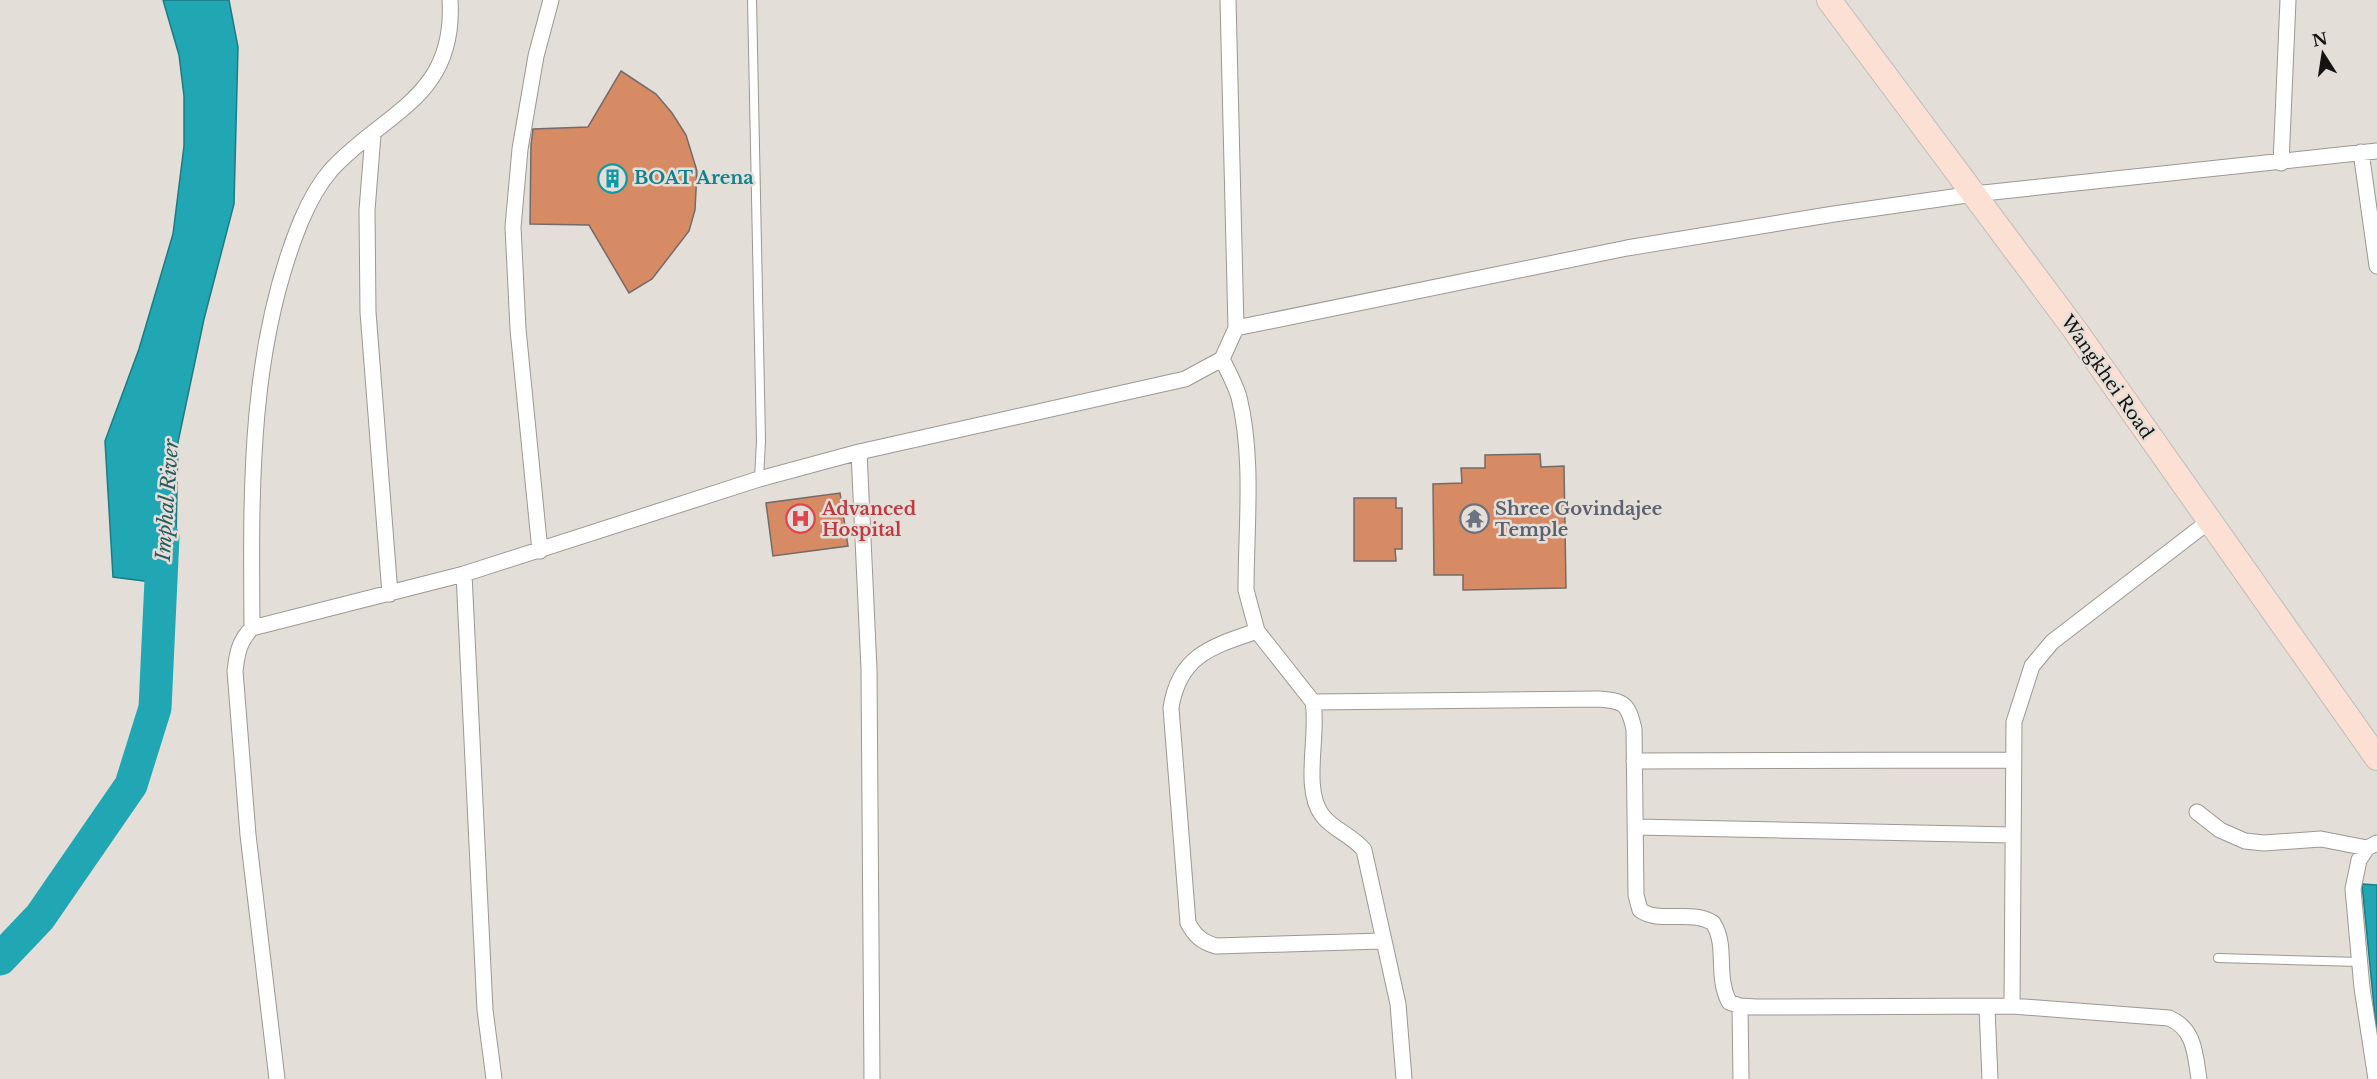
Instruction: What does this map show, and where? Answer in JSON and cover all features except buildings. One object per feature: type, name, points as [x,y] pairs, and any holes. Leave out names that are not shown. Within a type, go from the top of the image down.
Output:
[{"type":"main road","name":"Wangkhei Road","points":[[1829,0],[2075,330],[2208,522],[2377,758]]},
{"type":"street","points":[[252,628],[251,498],[257,393],[284,268],[314,193],[331,170],[418,97],[431,76],[450,33],[450,0]]},
{"type":"street","points":[[540,551],[518,329],[513,227],[519,149],[536,56],[551,0]]},
{"type":"street","points":[[277,1079],[248,835],[235,671],[243,637],[252,628],[464,574],[759,479],[859,452],[1185,380],[1222,359],[1236,328],[1227,0]]},
{"type":"street","points":[[2281,163],[2288,0]]},
{"type":"street","points":[[373,135],[367,210],[368,312],[390,594]]},
{"type":"street","points":[[1236,328],[1627,248],[1834,214],[1974,194],[2377,151]]},
{"type":"street","points":[[2361,152],[2377,266]]},
{"type":"street","points":[[1222,359],[1238,394],[1246,454],[1246,590],[1257,631],[1313,702],[1315,802],[1321,814],[1330,824],[1354,839],[1364,850],[1382,942],[1398,1004],[1404,1079]]},
{"type":"street","points":[[859,452],[868,669],[872,1079]]},
{"type":"street","points":[[2012,1006],[2014,722],[2032,666],[2052,642],[2208,522]]},
{"type":"street","points":[[464,574],[485,1010],[494,1079]]},
{"type":"street","points":[[1257,631],[1210,648],[1180,674],[1173,689],[1171,708],[1188,923],[1194,934],[1205,943],[1216,946],[1382,942]]},
{"type":"street","points":[[1313,702],[1616,701],[1628,708],[1634,729],[1636,895],[1640,910],[1652,915],[1697,916],[1713,924],[1720,941],[1721,981],[1729,1002],[1740,1006],[1987,1008],[2012,1006],[2169,1018],[2180,1023],[2189,1033],[2199,1079]]},
{"type":"street","points":[[1634,760],[2012,760]]},
{"type":"street","points":[[2197,812],[2220,830],[2245,841],[2264,843],[2321,839],[2372,846]]},
{"type":"street","points":[[1635,827],[2012,835]]},
{"type":"street","points":[[2372,846],[2358,860],[2353,889],[2360,962],[2376,1079]]},
{"type":"street","points":[[1740,1006],[1741,1079]]},
{"type":"street","points":[[1987,1008],[1990,1079]]},
{"type":"lane","points":[[752,0],[761,441],[759,479]]},
{"type":"lane","points":[[2218,958],[2360,962]]},
{"type":"water","points":[[163,0],[229,0],[238,47],[234,204],[204,319],[178,442],[175,585],[113,577],[105,441],[139,349],[173,234],[184,146],[184,96],[179,55]]},
{"type":"water","points":[[2362,884],[2377,885],[2377,1037]]},
{"type":"waterway","name":"Imphal River","points":[[0,959],[40,917],[131,785],[155,708],[163,537]]},
{"type":"place","name":"BOAT Arena","points":[[613,178]]},
{"type":"place","name":"Advanced Hospital","points":[[801,519]]},
{"type":"place","name":"Shree Govindajee Temple","points":[[1474,519]]}]
